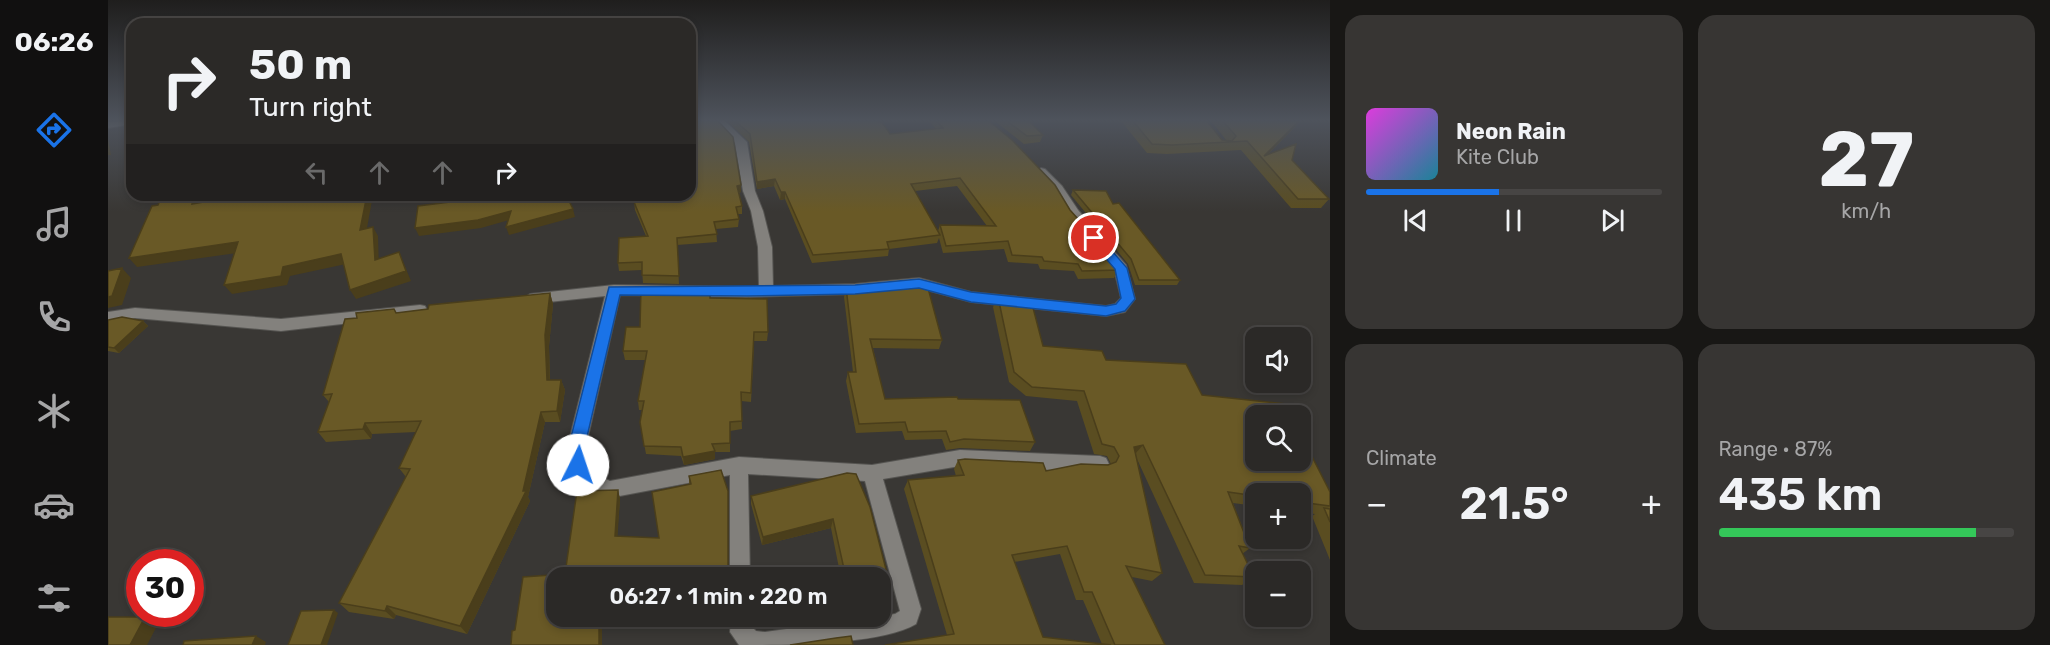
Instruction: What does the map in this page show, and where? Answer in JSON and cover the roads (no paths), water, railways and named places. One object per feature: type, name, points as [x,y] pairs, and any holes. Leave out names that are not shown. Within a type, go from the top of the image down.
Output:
[{"type":"street","points":[[742,151],[748,191],[757,211],[765,247],[766,291]]},
{"type":"street","points":[[519,300],[614,290],[766,291],[855,289],[919,284],[971,297],[1106,311],[1120,308],[1128,299],[1121,268],[1073,213],[1058,189],[1030,159]]},
{"type":"street","points":[[614,290],[578,441],[578,465],[589,480],[609,490],[738,465],[872,473],[960,458],[1100,464]]},
{"type":"street","points":[[108,318],[135,313],[281,325],[436,309]]},
{"type":"street","points":[[738,465],[740,567]]},
{"type":"street","points":[[872,473],[911,609],[909,617],[899,624],[891,625]]},
{"type":"street","points":[[741,627],[741,632],[751,641],[765,643],[878,627]]}]
